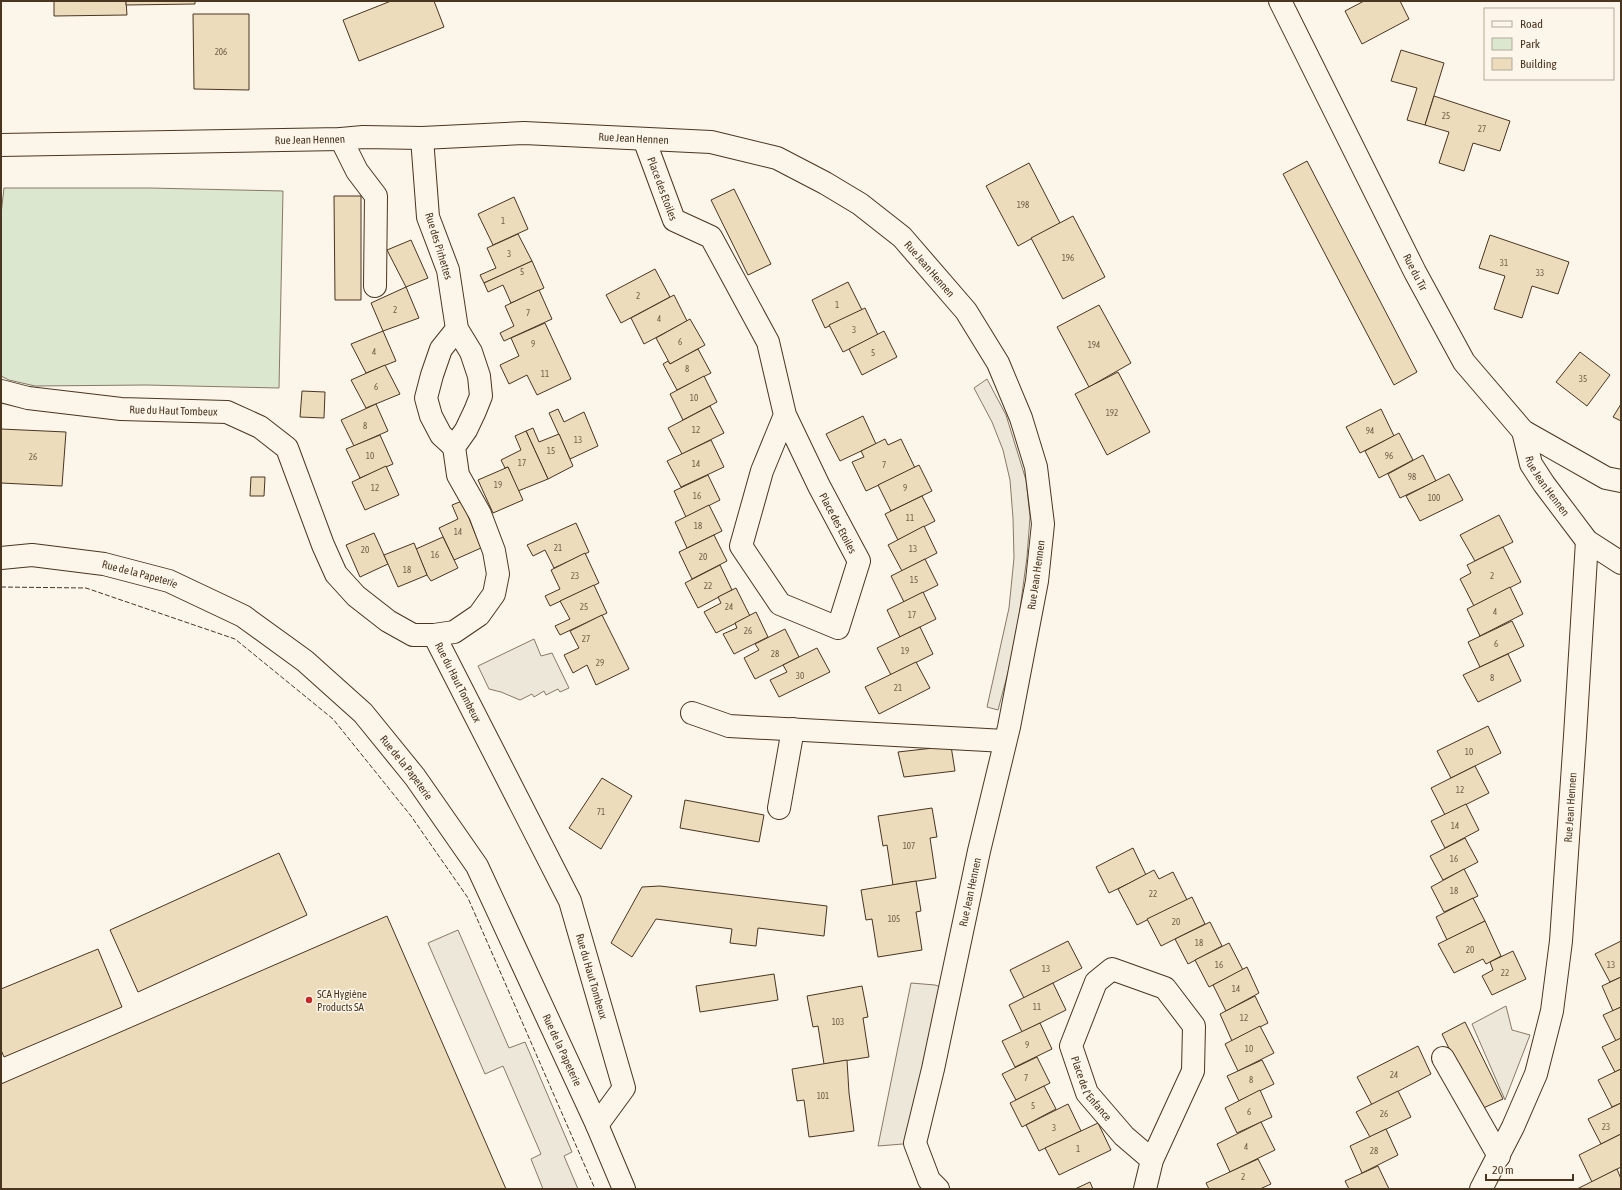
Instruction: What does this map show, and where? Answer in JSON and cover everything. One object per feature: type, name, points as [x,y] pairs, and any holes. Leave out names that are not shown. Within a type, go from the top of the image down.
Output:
[{"type":"street","name":"Rue du Tir","points":[[1280,1],[1416,272],[1464,362],[1523,431],[1606,478],[1621,481]]},
{"type":"street","name":"Rue Jean Hennen","points":[[1,145],[341,139],[363,137],[422,138],[524,133],[711,142],[777,158],[825,183],[860,204],[902,237],[966,311],[998,362],[1021,418],[1036,467],[1043,524],[1037,581],[1005,741],[979,851],[915,1143],[929,1180],[938,1189]]},
{"type":"street","name":"Rue des Pirhettes","points":[[422,138],[428,217],[448,270],[457,329],[471,352],[479,376],[481,396],[466,430],[454,447]]},
{"type":"street","points":[[341,139],[357,171],[376,196],[375,286]]},
{"type":"street","name":"Place des Etoiles","points":[[644,139],[674,220],[711,238],[768,342],[785,415],[819,486],[859,561],[838,628],[780,604],[741,546],[762,471],[785,415]]},
{"type":"street","points":[[434,636],[454,632],[479,615],[494,594],[498,574],[494,552],[480,514],[458,475],[454,447],[441,435],[431,416],[426,398],[441,349],[457,329]]},
{"type":"street","name":"Rue du Haut Tombeux","points":[[1,391],[28,398],[121,409],[227,412],[260,426],[287,448],[323,545],[336,574],[356,596],[388,621],[413,635],[434,636],[570,901],[624,1088],[597,1125]]},
{"type":"street","name":"Rue Jean Hennen","points":[[1480,1189],[1514,1127],[1536,1074],[1552,1012],[1561,942],[1576,736],[1587,541],[1531,464],[1523,431]]},
{"type":"street","points":[[1587,541],[1621,563]]},
{"type":"street","name":"Rue de la Papeterie","points":[[1,558],[32,555],[104,564],[169,581],[243,616],[305,661],[363,713],[414,778],[477,866],[597,1125],[624,1189]]},
{"type":"street","points":[[692,713],[728,726],[1005,741]]},
{"type":"street","points":[[779,808],[793,729]]},
{"type":"street","name":"Place de l'Enfance","points":[[1145,1189],[1152,1160],[1193,1070],[1194,1026],[1165,988],[1112,969],[1096,982],[1071,1046],[1087,1093],[1124,1136],[1152,1160]]},
{"type":"street","points":[[1443,1058],[1499,1156]]},
{"type":"green space","points":[[4,188],[150,188],[283,191],[279,388],[146,385],[35,386],[9,380],[1,376],[1,214]]},
{"type":"shaded area","points":[[987,379],[1006,415],[1026,480],[1030,517],[1027,557],[1015,646],[998,710],[987,707],[1009,608],[1014,558],[1013,518],[1010,480],[1003,450],[992,422],[974,388]]},
{"type":"shaded area","points":[[534,639],[541,656],[552,653],[569,688],[560,692],[558,689],[546,695],[544,691],[534,697],[532,694],[520,700],[489,689],[478,666]]},
{"type":"shaded area","points":[[458,930],[509,1048],[525,1042],[572,1152],[564,1156],[578,1189],[543,1189],[531,1159],[541,1154],[503,1066],[485,1074],[428,943]]},
{"type":"shaded area","points":[[911,983],[935,985],[950,990],[915,1143],[878,1146]]},
{"type":"shaded area","points":[[1506,1006],[1512,1030],[1530,1035],[1505,1100],[1472,1024]]},
{"type":"building","points":[[54,1],[126,1],[127,15],[54,16]]},
{"type":"building","points":[[126,1],[195,1],[195,4],[126,5]]},
{"type":"building","points":[[391,1],[434,1],[444,27],[359,61],[343,20]]},
{"type":"building","points":[[1364,1],[1400,1],[1409,19],[1362,44],[1345,11]]},
{"type":"building","points":[[193,14],[249,14],[249,90],[194,89]]},
{"type":"building","points":[[1401,50],[1444,63],[1425,125],[1407,120],[1417,88],[1391,81]]},
{"type":"building","points":[[1434,96],[1510,121],[1500,151],[1473,143],[1464,171],[1439,163],[1449,132],[1425,125]]},
{"type":"building","points":[[1307,161],[1417,372],[1394,385],[1283,174]]},
{"type":"building","points":[[1029,163],[1060,223],[1018,246],[986,186]]},
{"type":"building","points":[[734,189],[771,264],[748,275],[711,200]]},
{"type":"building","points":[[334,196],[361,196],[361,300],[335,300]]},
{"type":"building","points":[[514,197],[528,229],[493,245],[478,214]]},
{"type":"building","points":[[1073,216],[1105,277],[1063,299],[1031,238]]},
{"type":"building","points":[[518,234],[532,261],[484,283],[480,275],[496,268],[487,248]]},
{"type":"building","points":[[1490,235],[1569,262],[1558,294],[1532,286],[1522,318],[1494,309],[1505,276],[1479,268]]},
{"type":"building","points":[[411,240],[428,278],[406,287],[387,250]]},
{"type":"building","points":[[532,261],[544,288],[511,303],[503,285],[488,292],[484,283]]},
{"type":"building","points":[[655,269],[670,297],[621,323],[606,295]]},
{"type":"building","points":[[848,282],[862,310],[825,328],[812,300]]},
{"type":"building","points":[[406,287],[419,318],[383,331],[371,303]]},
{"type":"building","points":[[539,290],[552,319],[504,341],[500,333],[514,326],[505,306]]},
{"type":"building","points":[[674,295],[687,321],[644,344],[631,318]]},
{"type":"building","points":[[1099,305],[1131,363],[1089,387],[1057,327]]},
{"type":"building","points":[[865,308],[878,335],[843,352],[829,325]]},
{"type":"building","points":[[690,319],[705,345],[670,364],[656,338]]},
{"type":"building","points":[[545,323],[571,379],[537,395],[527,375],[509,384],[500,365],[519,356],[511,338]]},
{"type":"building","points":[[383,331],[396,361],[366,373],[351,344]]},
{"type":"building","points":[[884,331],[897,357],[862,375],[849,349]]},
{"type":"building","points":[[698,349],[711,373],[677,390],[663,364],[668,361],[670,364]]},
{"type":"building","points":[[1580,352],[1610,375],[1587,406],[1556,382]]},
{"type":"building","points":[[385,365],[400,394],[366,408],[351,380]]},
{"type":"building","points":[[1118,372],[1150,432],[1107,455],[1075,394]]},
{"type":"building","points":[[704,376],[717,402],[683,420],[670,394]]},
{"type":"building","points":[[302,391],[325,392],[324,418],[300,417]]},
{"type":"building","points":[[376,404],[388,431],[354,446],[341,420]]},
{"type":"building","points":[[1621,404],[1621,421],[1613,417]]},
{"type":"building","points":[[710,406],[724,433],[682,454],[668,428]]},
{"type":"building","points":[[558,409],[564,422],[584,412],[598,446],[570,459],[549,413]]},
{"type":"building","points":[[1381,409],[1394,436],[1360,453],[1346,427]]},
{"type":"building","points":[[863,416],[876,444],[840,461],[826,434]]},
{"type":"building","points":[[533,428],[539,442],[559,434],[573,466],[548,479],[526,431]]},
{"type":"building","points":[[1,429],[66,432],[62,486],[1,483]]},
{"type":"building","points":[[526,431],[548,479],[518,491],[508,467],[505,468],[501,460],[521,450],[515,436]]},
{"type":"building","points":[[1399,433],[1413,460],[1379,478],[1365,451]]},
{"type":"building","points":[[380,435],[393,464],[360,478],[346,449]]},
{"type":"building","points":[[885,439],[888,445],[901,439],[915,468],[866,491],[852,462],[864,457],[861,451]]},
{"type":"building","points":[[711,440],[724,467],[681,487],[667,461]]},
{"type":"building","points":[[1423,455],[1436,481],[1400,498],[1388,474]]},
{"type":"building","points":[[919,465],[932,491],[891,511],[878,485]]},
{"type":"building","points":[[386,466],[399,495],[365,510],[352,482]]},
{"type":"building","points":[[508,467],[523,500],[493,513],[478,480]]},
{"type":"building","points":[[1449,474],[1463,500],[1420,521],[1406,496]]},
{"type":"building","points":[[708,475],[720,500],[686,517],[674,491]]},
{"type":"building","points":[[251,477],[265,477],[264,496],[250,496]]},
{"type":"building","points":[[922,496],[935,521],[898,540],[885,514]]},
{"type":"building","points":[[462,501],[481,548],[454,560],[439,528],[458,519],[452,505]]},
{"type":"building","points":[[709,505],[722,531],[687,548],[675,522]]},
{"type":"building","points":[[1499,515],[1513,542],[1475,561],[1460,535]]},
{"type":"building","points":[[576,523],[589,552],[554,568],[545,550],[533,556],[527,545]]},
{"type":"building","points":[[924,526],[937,553],[902,571],[888,545]]},
{"type":"building","points":[[374,533],[388,564],[360,577],[346,545]]},
{"type":"building","points":[[714,535],[727,561],[692,579],[679,552]]},
{"type":"building","points":[[443,537],[458,568],[431,581],[416,549]]},
{"type":"building","points":[[414,543],[427,575],[398,587],[384,555]]},
{"type":"building","points":[[1503,547],[1521,582],[1474,606],[1460,579],[1471,573],[1467,565]]},
{"type":"building","points":[[585,553],[599,583],[550,606],[545,596],[560,589],[551,570]]},
{"type":"building","points":[[925,559],[938,585],[904,602],[891,576]]},
{"type":"building","points":[[720,565],[732,590],[698,608],[685,583]]},
{"type":"building","points":[[594,585],[607,613],[560,635],[555,626],[570,619],[560,601]]},
{"type":"building","points":[[1510,587],[1523,614],[1480,636],[1467,609]]},
{"type":"building","points":[[736,588],[750,616],[716,633],[704,612],[721,603],[718,597]]},
{"type":"building","points":[[923,592],[936,619],[900,637],[887,610]]},
{"type":"building","points":[[756,612],[768,637],[734,654],[723,634],[737,628],[735,623]]},
{"type":"building","points":[[602,615],[629,669],[596,685],[587,665],[573,673],[564,655],[579,648],[570,631]]},
{"type":"building","points":[[1512,621],[1524,646],[1480,667],[1468,642]]},
{"type":"building","points":[[920,627],[933,654],[891,675],[877,648]]},
{"type":"building","points":[[785,629],[799,657],[755,679],[744,658],[759,650],[755,644]]},
{"type":"building","points":[[817,648],[830,672],[779,697],[770,680],[787,672],[783,665]]},
{"type":"building","points":[[1508,654],[1521,681],[1478,702],[1463,675]]},
{"type":"building","points":[[916,662],[930,688],[879,714],[865,687]]},
{"type":"building","points":[[1488,726],[1501,753],[1451,778],[1437,751]]},
{"type":"building","points":[[951,746],[955,771],[904,777],[898,752]]},
{"type":"building","points":[[1475,766],[1489,793],[1445,815],[1431,788]]},
{"type":"building","points":[[602,778],[632,796],[601,849],[569,828]]},
{"type":"building","points":[[685,800],[764,815],[759,842],[680,828]]},
{"type":"building","points":[[1466,804],[1479,830],[1445,848],[1431,821]]},
{"type":"building","points":[[932,808],[937,837],[930,838],[936,878],[893,885],[887,845],[883,846],[878,816]]},
{"type":"building","points":[[1465,838],[1478,862],[1443,880],[1430,856]]},
{"type":"building","points":[[1133,848],[1146,875],[1109,893],[1096,867]]},
{"type":"building","points":[[279,853],[307,915],[138,992],[110,930]]},
{"type":"building","points":[[1464,869],[1478,896],[1444,912],[1431,887]]},
{"type":"building","points":[[1154,870],[1159,879],[1173,872],[1187,900],[1137,925],[1118,889]]},
{"type":"building","points":[[916,881],[921,911],[916,912],[922,950],[878,957],[872,919],[866,920],[861,890]]},
{"type":"building","points":[[660,886],[827,906],[824,936],[758,928],[756,946],[730,943],[732,929],[656,919],[632,957],[611,943],[642,887]]},
{"type":"building","points":[[1192,897],[1205,924],[1161,946],[1147,919]]},
{"type":"building","points":[[1473,898],[1485,921],[1447,940],[1436,917]]},
{"type":"building","name":"SCA Hygiène Products SA","points":[[387,916],[506,1189],[1,1189],[1,1084]]},
{"type":"building","points":[[1485,921],[1501,956],[1486,964],[1483,959],[1454,973],[1438,944]]},
{"type":"building","points":[[1210,922],[1222,946],[1188,964],[1175,939]]},
{"type":"building","points":[[1068,941],[1082,968],[1024,998],[1010,970]]},
{"type":"building","points":[[1621,941],[1621,977],[1610,982],[1595,954]]},
{"type":"building","points":[[1229,943],[1243,970],[1209,987],[1195,960]]},
{"type":"building","points":[[98,949],[122,1007],[4,1057],[1,1050],[1,989]]},
{"type":"building","points":[[1513,951],[1526,979],[1492,995],[1482,976],[1493,970],[1490,962]]},
{"type":"building","points":[[1247,967],[1259,993],[1226,1011],[1213,985]]},
{"type":"building","points":[[774,974],[778,1000],[700,1012],[696,986]]},
{"type":"building","points":[[1621,977],[1621,1007],[1613,1011],[1602,986]]},
{"type":"building","points":[[1053,983],[1066,1010],[1022,1032],[1009,1005]]},
{"type":"building","points":[[862,986],[868,1017],[863,1018],[869,1057],[824,1064],[818,1026],[813,1027],[807,996]]},
{"type":"building","points":[[1255,996],[1268,1023],[1232,1041],[1220,1014]]},
{"type":"building","points":[[1621,1007],[1621,1038],[1616,1041],[1603,1015]]},
{"type":"building","points":[[1465,1022],[1503,1099],[1479,1110],[1442,1034]]},
{"type":"building","points":[[1040,1023],[1052,1049],[1015,1067],[1002,1041]]},
{"type":"building","points":[[1260,1026],[1274,1053],[1238,1071],[1225,1044]]},
{"type":"building","points":[[1621,1038],[1621,1069],[1615,1072],[1602,1047]]},
{"type":"building","points":[[1418,1046],[1431,1074],[1372,1105],[1357,1077]]},
{"type":"building","points":[[1037,1057],[1050,1083],[1016,1100],[1002,1074]]},
{"type":"building","points":[[847,1060],[849,1093],[854,1131],[809,1137],[804,1100],[797,1101],[792,1069]]},
{"type":"building","points":[[1262,1060],[1274,1084],[1239,1101],[1227,1076]]},
{"type":"building","points":[[1621,1069],[1621,1103],[1612,1107],[1598,1080]]},
{"type":"building","points":[[1044,1086],[1056,1109],[1022,1127],[1010,1103]]},
{"type":"building","points":[[1260,1090],[1272,1117],[1237,1133],[1225,1108]]},
{"type":"building","points":[[1398,1091],[1411,1117],[1370,1137],[1356,1112]]},
{"type":"building","points":[[1621,1103],[1621,1134],[1601,1144],[1588,1119]]},
{"type":"building","points":[[1068,1104],[1081,1131],[1039,1151],[1026,1125]]},
{"type":"building","points":[[1261,1122],[1275,1150],[1230,1172],[1217,1144]]},
{"type":"building","points":[[1098,1123],[1111,1150],[1059,1175],[1045,1148]]},
{"type":"building","points":[[1386,1129],[1398,1155],[1362,1173],[1350,1146]]},
{"type":"building","points":[[1621,1134],[1621,1167],[1592,1182],[1579,1155]]},
{"type":"building","points":[[1258,1159],[1271,1184],[1260,1189],[1209,1189],[1206,1183]]},
{"type":"building","points":[[1378,1166],[1389,1189],[1349,1189],[1345,1181]]},
{"type":"building","points":[[1617,1169],[1621,1179],[1621,1189],[1577,1189]]},
{"type":"building","points":[[1090,1182],[1093,1189],[1075,1189]]},
{"type":"fence","points":[[1,587],[86,588],[235,639],[333,719],[411,816],[468,898],[595,1189]]},
{"type":"place","name":"SCA Hygiène Products SA","points":[[309,1000]]}]
